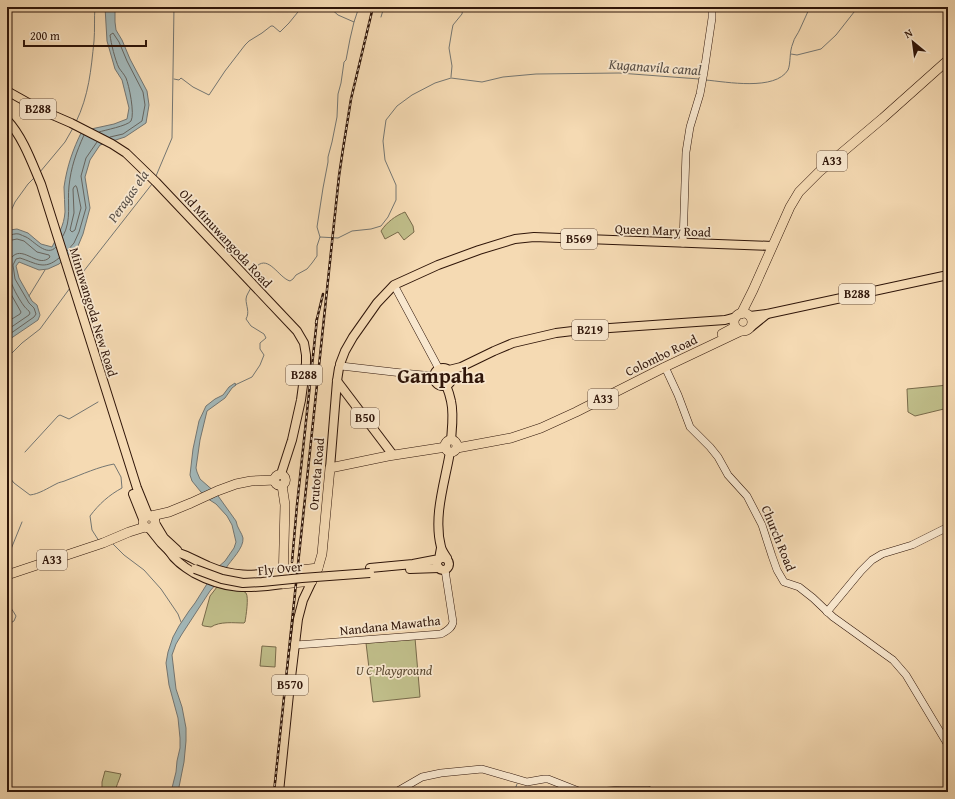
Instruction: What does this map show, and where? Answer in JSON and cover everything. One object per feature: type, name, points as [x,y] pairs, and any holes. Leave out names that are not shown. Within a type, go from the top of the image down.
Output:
[{"type":"highway","name":"A33","points":[[740,321],[790,207],[800,192],[819,172],[948,60]]},
{"type":"highway","points":[[740,321],[752,322],[751,327]]},
{"type":"highway","name":"Colombo Road","points":[[330,468],[393,455],[517,436],[541,428],[664,365],[740,321]]},
{"type":"highway","name":"Orutota Road","points":[[312,581],[318,568],[323,544],[330,468]]},
{"type":"highway","name":"A33","points":[[8,575],[97,546],[129,532],[148,521],[236,484],[251,481],[279,480]]},
{"type":"highway","points":[[279,480],[285,505],[283,584],[312,581]]},
{"type":"highway","points":[[283,572],[318,568]]},
{"type":"main road","name":"Old Minuwangoda Road","points":[[7,91],[36,108],[71,123],[121,149],[144,170],[294,327],[302,338],[305,348],[306,363],[301,400],[292,440],[279,480]]},
{"type":"main road","name":"Minuwangoda New Road","points":[[8,124],[17,138],[38,185],[132,489],[148,521]]},
{"type":"main road","name":"Queen Mary Road","points":[[394,285],[453,259],[479,250],[516,239],[534,237],[772,246]]},
{"type":"main road","name":"B288","points":[[740,321],[948,275]]},
{"type":"main road","name":"B569","points":[[340,366],[345,351],[353,337],[377,303],[394,285]]},
{"type":"main road","name":"B288","points":[[751,327],[767,314]]},
{"type":"main road","name":"B219","points":[[450,374],[461,367],[513,343],[556,333],[725,320],[740,321]]},
{"type":"main road","name":"Orutota Road","points":[[330,468],[337,380],[340,366]]},
{"type":"main road","points":[[445,368],[450,374],[450,382],[441,386],[437,384],[434,380],[436,372],[445,368]]},
{"type":"main road","name":"B50","points":[[337,380],[393,455]]},
{"type":"main road","points":[[443,559],[438,524],[438,512],[452,446],[453,422],[451,399],[446,385]]},
{"type":"main road","points":[[148,521],[157,539],[176,560],[207,579],[219,584],[242,588],[283,584]]},
{"type":"main road","points":[[148,521],[179,553],[196,567]]},
{"type":"main road","points":[[168,551],[196,567]]},
{"type":"main road","points":[[179,553],[215,569],[237,575],[283,572]]},
{"type":"main road","points":[[442,569],[438,567],[437,563],[443,559]]},
{"type":"main road","points":[[383,569],[443,559]]},
{"type":"main road","name":"Fly Over","points":[[196,567],[222,579],[243,583],[383,569]]},
{"type":"main road","points":[[383,569],[442,569]]},
{"type":"main road","name":"B570","points":[[279,792],[300,609],[312,581]]},
{"type":"street","points":[[684,243],[686,152],[690,127],[700,94],[704,72],[712,18],[712,7]]},
{"type":"street","points":[[340,366],[402,373],[436,372],[394,285]]},
{"type":"street","name":"Church Road","points":[[664,365],[678,395],[690,427],[710,447],[718,457],[728,475],[747,496],[762,525],[777,570],[784,582],[799,588],[813,598],[826,612],[860,637],[884,652],[893,660],[906,675],[948,744]]},
{"type":"street","points":[[826,612],[872,560],[882,554],[912,545],[948,527]]},
{"type":"street","name":"Nandana Mawatha","points":[[295,645],[441,634],[447,631],[453,622],[442,569]]},
{"type":"street","points":[[396,792],[422,777],[433,774],[482,769],[527,782],[548,779],[581,792]]},
{"type":"street","points":[[594,792],[648,790]]},
{"type":"street","points":[[328,792],[342,792]]},
{"type":"green space","points":[[405,212],[413,226],[414,232],[404,240],[398,232],[385,239],[381,231],[383,228],[398,215]]},
{"type":"green space","points":[[948,385],[948,408],[915,416],[908,412],[907,389]]},
{"type":"green space","points":[[217,587],[243,591],[246,593],[247,607],[244,623],[223,623],[211,627],[202,625],[210,596]]},
{"type":"green space","name":"U C Playground","points":[[415,638],[420,697],[373,702],[366,643]]},
{"type":"green space","points":[[262,646],[276,647],[275,667],[260,666]]},
{"type":"green space","points":[[105,771],[121,774],[115,792],[106,792],[102,789]]},
{"type":"water","points":[[105,7],[115,7],[116,30],[147,91],[149,105],[146,123],[125,137],[100,145],[90,160],[85,177],[90,208],[78,246],[59,264],[48,269],[39,270],[19,262],[16,266],[19,278],[32,301],[37,305],[40,315],[38,320],[7,341],[7,233],[10,230],[17,229],[28,233],[41,244],[52,247],[63,222],[65,212],[65,179],[71,158],[82,131],[114,124],[127,119],[129,108],[122,80],[115,69],[107,41]]},
{"type":"water","points":[[235,383],[236,385],[225,398],[207,411],[200,440],[196,468],[200,479],[216,493],[236,521],[243,538],[243,542],[182,634],[172,655],[176,689],[182,707],[186,728],[186,741],[184,762],[178,792],[171,792],[180,748],[180,738],[178,718],[169,685],[166,663],[168,652],[173,637],[179,626],[217,568],[225,561],[234,548],[236,542],[232,525],[227,516],[216,504],[205,497],[192,481],[190,475],[193,449],[199,421],[206,406],[223,395],[229,387]]},
{"type":"waterway","points":[[76,122],[87,92],[94,41],[95,7]]},
{"type":"waterway","name":"Peragas ela","points":[[156,176],[172,138],[174,7]]},
{"type":"waterway","points":[[174,79],[179,80],[181,78],[193,87],[209,95],[225,71],[249,41],[271,26],[280,32],[302,7]]},
{"type":"waterway","points":[[326,7],[330,8],[338,15],[354,22],[359,7]]},
{"type":"waterway","points":[[381,17],[384,7]]},
{"type":"waterway","points":[[451,77],[452,66],[449,48],[452,30],[453,25],[462,14],[463,7]]},
{"type":"waterway","name":"Kuganavila canal","points":[[706,80],[750,84],[773,81],[782,77],[788,70],[794,41],[810,7]]},
{"type":"waterway","points":[[791,54],[797,55],[821,49],[836,35],[858,7]]},
{"type":"waterway","points":[[320,237],[317,227],[323,188],[337,117],[338,94],[354,22]]},
{"type":"waterway","points":[[251,278],[253,270],[261,263],[266,263],[290,281],[296,275],[307,269],[317,256],[317,246],[320,237],[338,238],[352,231],[371,229],[381,226],[388,217],[396,200],[396,185],[385,160],[383,141],[386,120],[397,106],[412,95],[435,83],[451,78],[482,82],[503,77],[536,74],[619,73],[699,79]]},
{"type":"waterway","points":[[40,172],[65,142],[73,128]]},
{"type":"waterway","points":[[7,220],[15,202],[35,177]]},
{"type":"waterway","name":"Peragas ela","points":[[76,281],[152,184]]},
{"type":"waterway","points":[[29,296],[45,270]]},
{"type":"waterway","points":[[235,385],[252,377],[260,365],[264,355],[260,349],[260,343],[266,338],[264,334],[251,326],[246,319],[248,311],[246,298],[251,287]]},
{"type":"waterway","name":"Peragas ela","points":[[7,358],[22,343],[40,329],[70,288]]},
{"type":"waterway","points":[[25,452],[58,416],[60,415],[69,419],[98,402]]},
{"type":"waterway","points":[[7,476],[30,495],[40,492],[57,483],[114,464],[121,477],[122,488],[104,500],[90,516],[92,530],[99,541]]},
{"type":"waterway","points":[[7,569],[9,554],[22,522]]},
{"type":"waterway","points":[[112,543],[124,555],[144,570],[161,589],[178,614],[181,622]]},
{"type":"waterway","points":[[7,599],[9,606],[16,616],[14,621],[7,625]]},
{"type":"waterway","points":[[514,792],[517,784]]},
{"type":"railway","points":[[274,792],[339,176],[351,99],[373,7]]},
{"type":"railway","points":[[316,323],[323,294]]},
{"type":"railway","points":[[292,562],[317,319]]},
{"type":"district","name":"Gampaha","points":[[441,376]]}]
